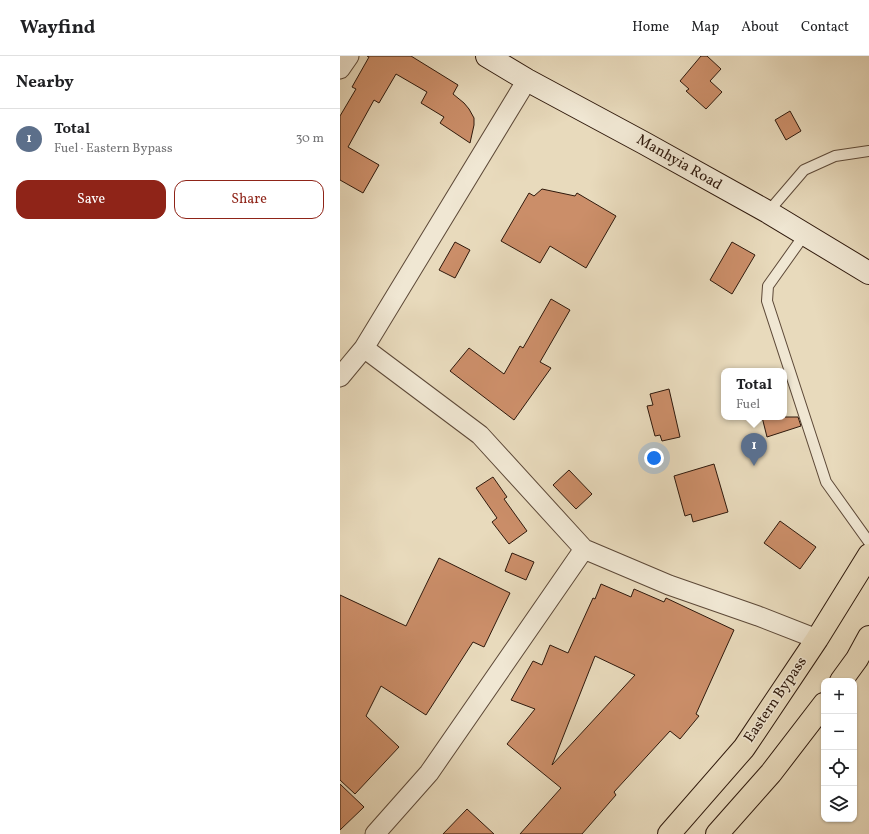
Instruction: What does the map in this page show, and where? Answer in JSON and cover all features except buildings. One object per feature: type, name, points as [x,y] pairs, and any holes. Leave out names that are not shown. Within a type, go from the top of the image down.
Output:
[{"type":"highway","name":"Eastern Bypass","points":[[669,834],[744,748],[817,639],[869,555]]},
{"type":"highway","points":[[844,678],[863,659],[869,637]]},
{"type":"highway","points":[[717,834],[771,773],[821,708]]},
{"type":"main road","name":"Manhyia Road","points":[[487,56],[527,80],[768,212],[869,273]]},
{"type":"street","points":[[340,69],[349,56]]},
{"type":"street","points":[[340,377],[364,348],[527,80]]},
{"type":"street","points":[[364,348],[480,435],[584,549],[669,585],[758,616],[817,639]]},
{"type":"street","points":[[375,834],[429,773],[584,549]]},
{"type":"lane","points":[[768,212],[804,170],[835,156],[869,151]]},
{"type":"lane","points":[[805,234],[771,280],[768,286],[766,301],[826,482],[869,542]]},
{"type":"place","name":"Total","points":[[754,466]]}]
